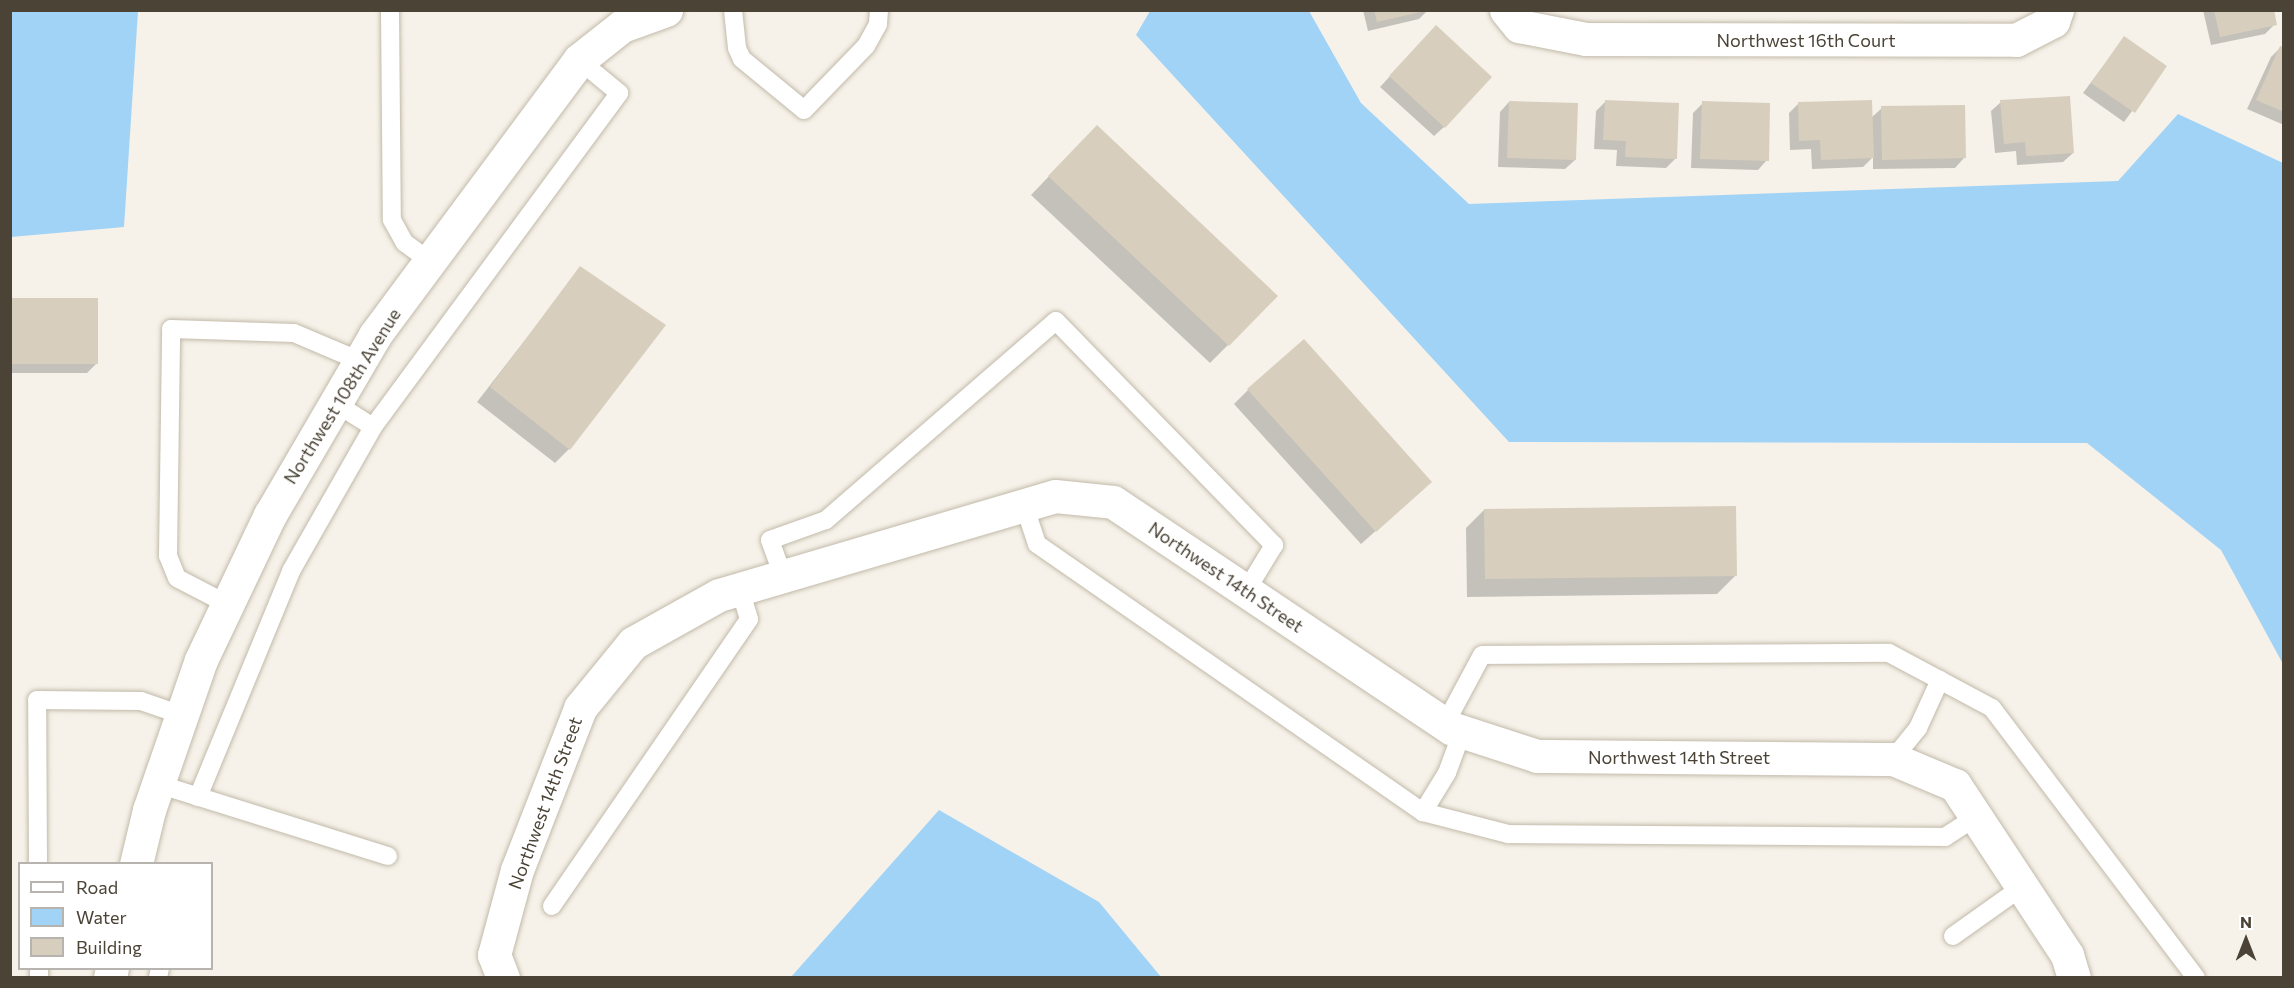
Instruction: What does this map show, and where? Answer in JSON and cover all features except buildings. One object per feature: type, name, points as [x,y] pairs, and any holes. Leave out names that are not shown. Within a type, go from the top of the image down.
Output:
[{"type":"street","name":"Northwest 108th Avenue","points":[[137,862],[158,784],[201,660],[270,515],[360,361],[430,261],[579,60],[622,26],[666,10]]},
{"type":"street","name":"Northwest 16th Court","points":[[1506,10],[1519,26],[1586,39],[2016,40],[2055,16]]},
{"type":"street","name":"Northwest 14th Street","points":[[503,978],[494,955],[517,870],[580,708],[633,643],[719,595],[1055,496],[1113,501],[1454,728],[1537,756],[1893,759],[1955,784],[2067,955],[2074,978]]},
{"type":"lane","points":[[390,10],[392,220],[405,243],[430,261]]},
{"type":"lane","points":[[733,10],[736,48],[742,59],[804,110],[866,46],[878,24],[879,10]]},
{"type":"lane","points":[[198,797],[291,571],[373,427],[619,93],[579,60]]},
{"type":"lane","points":[[783,576],[770,540],[826,520],[1056,321],[1275,545],[1246,591]]},
{"type":"lane","points":[[227,604],[177,578],[168,556],[171,329],[294,333],[360,361]]},
{"type":"lane","points":[[335,403],[373,427]]},
{"type":"lane","points":[[1024,505],[1036,544],[1423,812],[1508,834],[1945,837],[1977,816]]},
{"type":"lane","points":[[552,906],[749,619],[740,589]]},
{"type":"lane","points":[[1423,812],[1447,773],[1454,728],[1482,654],[1889,653],[1992,708],[2187,975]]},
{"type":"lane","points":[[1893,759],[1918,728],[1940,680]]},
{"type":"lane","points":[[38,862],[37,700],[141,701],[182,715]]},
{"type":"lane","points":[[158,784],[388,856]]},
{"type":"lane","points":[[1953,936],[2022,887]]},
{"type":"water","points":[[11,10],[138,11],[124,227],[11,237]]},
{"type":"water","points":[[1150,11],[1309,11],[1361,103],[1469,204],[2118,181],[2178,114],[2283,163],[2283,664],[2221,550],[2087,443],[1509,442],[1136,35]]},
{"type":"water","points":[[939,810],[1099,902],[1161,977],[791,977]]}]
